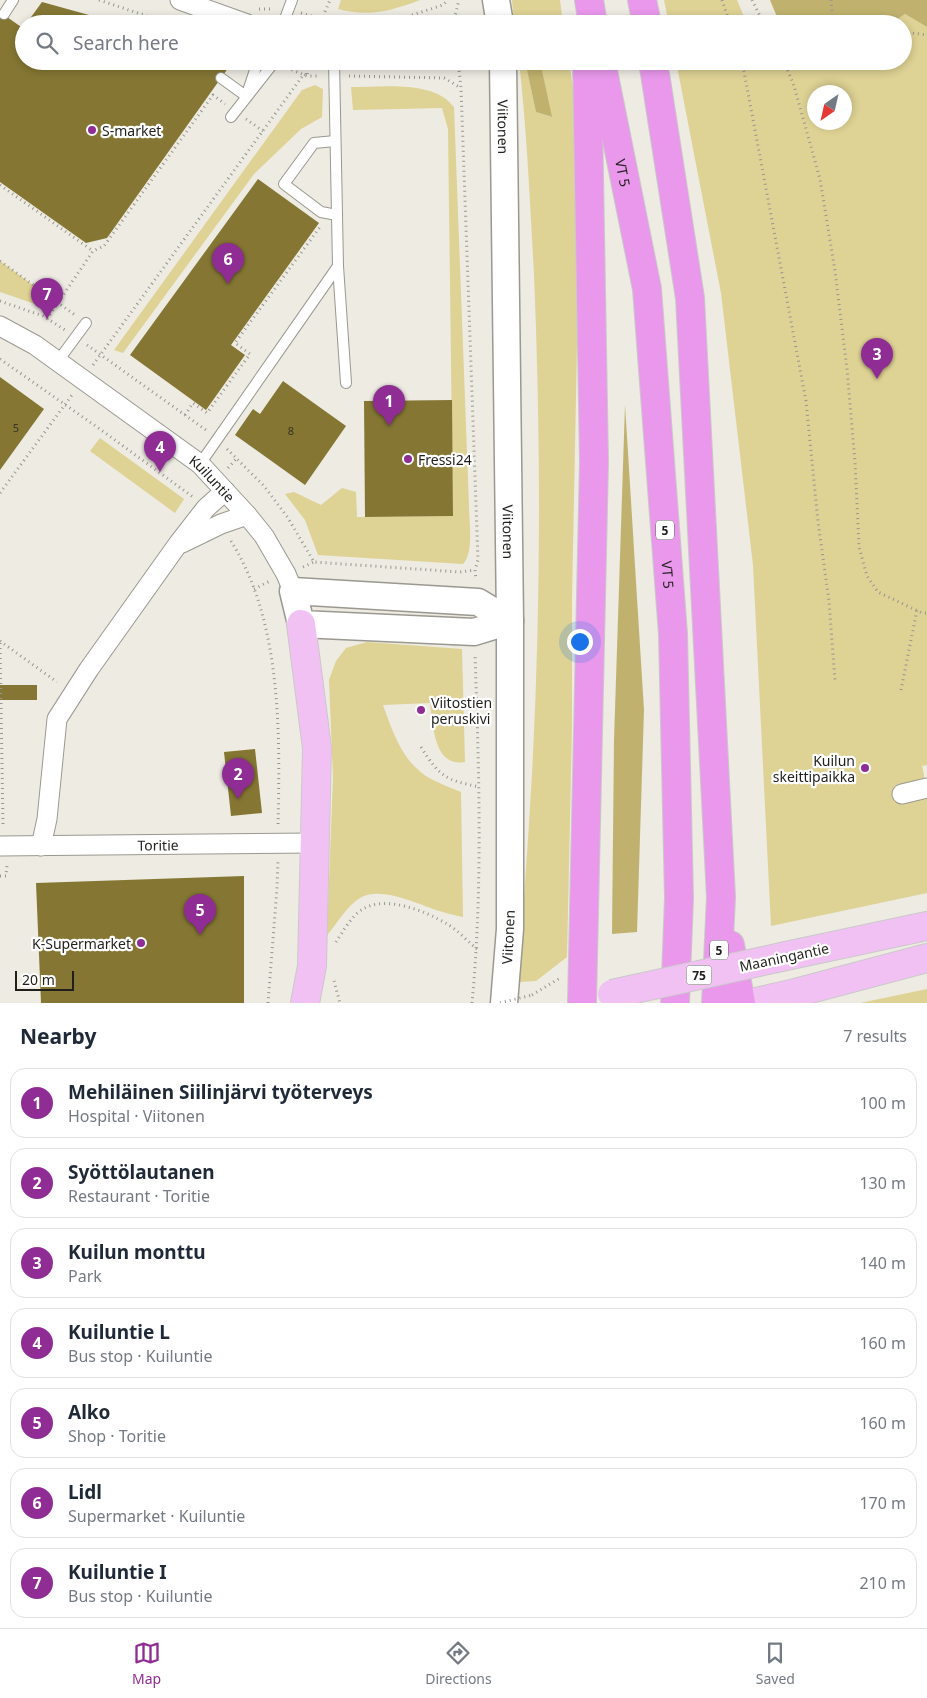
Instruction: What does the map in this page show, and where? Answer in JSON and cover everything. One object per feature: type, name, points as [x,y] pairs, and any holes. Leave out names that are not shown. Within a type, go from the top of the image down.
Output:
[{"type":"highway","points":[[586,15],[587,0]]},
{"type":"highway","points":[[587,0],[591,15]]},
{"type":"highway","points":[[642,0],[645,15]]},
{"type":"highway","points":[[581,1003],[594,462],[587,70]]},
{"type":"highway","name":"VT 5","points":[[603,70],[647,289],[673,634],[680,898],[675,1003]]},
{"type":"highway","name":"5","points":[[654,70],[690,298],[721,897],[716,1003]]},
{"type":"highway","points":[[721,897],[741,1003]]},
{"type":"main road","points":[[496,0],[498,15]]},
{"type":"main road","name":"Viitonen","points":[[502,1003],[510,929],[510,621],[503,70]]},
{"type":"main road","points":[[293,591],[478,602],[510,621]]},
{"type":"main road","name":"Kuiluntie","points":[[293,591],[301,624]]},
{"type":"main road","points":[[323,1003],[320,999],[322,971],[315,843],[318,748],[301,624],[474,632],[510,621]]},
{"type":"main road","name":"Maaningantie","points":[[581,1003],[612,994],[927,926]]},
{"type":"main road","points":[[752,1003],[927,958]]},
{"type":"main road","points":[[305,1003],[322,971]]},
{"type":"street","points":[[180,0],[222,15]]},
{"type":"street","name":"Kuiluntie","points":[[0,326],[35,345],[200,464],[264,536],[286,574],[293,591]]},
{"type":"street","points":[[41,846],[58,719],[89,670],[178,544],[206,508],[225,491]]},
{"type":"street","points":[[178,544],[221,524],[247,515]]},
{"type":"street","points":[[902,794],[927,788]]},
{"type":"street","name":"Toritie","points":[[0,846],[315,843]]},
{"type":"lane","points":[[4,14],[13,0]]},
{"type":"lane","points":[[286,15],[292,0]]},
{"type":"lane","points":[[246,96],[255,70]]},
{"type":"lane","points":[[233,114],[268,70]]},
{"type":"lane","points":[[334,70],[338,266],[346,383]]},
{"type":"lane","points":[[221,78],[246,96]]},
{"type":"lane","points":[[335,141],[314,143],[284,184],[322,212],[337,215]]},
{"type":"lane","points":[[200,464],[338,266]]},
{"type":"lane","points":[[58,361],[86,323]]},
{"type":"path","points":[[99,0],[144,15]]},
{"type":"path","points":[[324,15],[330,0]]},
{"type":"path","points":[[412,15],[443,5],[448,0]]},
{"type":"path","points":[[455,15],[459,0]]},
{"type":"path","points":[[722,0],[727,15]]},
{"type":"path","points":[[752,0],[760,15]]},
{"type":"path","points":[[831,0],[832,15]]},
{"type":"path","points":[[912,33],[927,35]]},
{"type":"path","points":[[307,76],[308,70]]},
{"type":"path","points":[[459,70],[478,560],[474,570],[478,602]]},
{"type":"path","points":[[744,70],[806,401],[836,680]]},
{"type":"path","points":[[788,70],[794,86],[820,179],[835,271],[847,369],[855,462],[859,547],[867,576],[878,592],[927,613]]},
{"type":"path","points":[[0,493],[304,74],[307,76],[444,78],[461,88]]},
{"type":"path","points":[[47,319],[93,251],[104,246],[213,95],[233,114],[263,131]]},
{"type":"path","points":[[0,185],[93,251]]},
{"type":"path","points":[[185,415],[193,403],[207,413],[250,354],[235,344],[320,226]]},
{"type":"path","points":[[0,261],[86,323]]},
{"type":"path","points":[[0,302],[47,319],[76,337],[217,439],[264,486],[288,518],[314,562],[460,572],[474,570]]},
{"type":"path","points":[[0,359],[196,498],[206,508]]},
{"type":"path","points":[[221,524],[239,554],[254,589],[269,645],[275,684],[279,758],[278,843],[277,888],[268,1003]]},
{"type":"path","points":[[901,690],[917,610]]},
{"type":"path","points":[[472,1003],[477,950],[480,787],[474,632]]},
{"type":"path","points":[[0,642],[57,682]]},
{"type":"path","points":[[0,642],[3,826]]},
{"type":"path","points":[[422,747],[441,775],[455,782],[480,787]]},
{"type":"path","points":[[0,876],[6,876]]},
{"type":"path","points":[[335,951],[336,942],[348,924],[363,909],[384,902],[412,908],[448,924],[477,950]]},
{"type":"path","points":[[322,971],[340,1003]]},
{"type":"path","points":[[502,1003],[532,995]]},
{"type":"shaded area","points":[[341,0],[420,0],[380,12],[360,13],[338,9]]},
{"type":"shaded area","points":[[512,0],[560,0],[562,15],[513,15]]},
{"type":"shaded area","points":[[664,0],[737,0],[743,15],[667,15]]},
{"type":"shaded area","points":[[770,0],[927,0],[927,27],[912,18],[912,15],[905,14],[776,15]]},
{"type":"shaded area","points":[[912,18],[927,27],[927,765],[922,766],[927,790],[927,893],[771,926],[753,565],[721,293],[678,70],[912,70]]},
{"type":"shaded area","points":[[520,70],[527,70],[536,112],[551,117],[542,70],[570,70],[574,94],[579,245],[567,957],[536,981],[518,982],[535,712],[539,524],[534,274]]},
{"type":"shaded area","points":[[527,70],[542,70],[552,117],[536,112]]},
{"type":"shaded area","points":[[315,85],[323,89],[322,117],[301,129],[254,174],[123,353],[114,350],[302,90]]},
{"type":"shaded area","points":[[398,86],[423,89],[443,97],[454,107],[470,528],[469,553],[463,564],[318,555],[305,520],[285,494],[294,492],[321,505],[342,488],[356,492],[357,517],[453,516],[448,129],[442,108],[353,110],[351,87]]},
{"type":"shaded area","points":[[0,261],[48,296],[41,306],[0,292]]},
{"type":"shaded area","points":[[625,405],[644,710],[637,932],[612,934],[614,740]]},
{"type":"shaded area","points":[[100,438],[184,499],[175,513],[90,451]]},
{"type":"shaded area","points":[[367,642],[462,649],[465,762],[455,762],[441,752],[434,733],[430,703],[383,705],[400,747],[413,765],[431,779],[461,792],[463,917],[391,895],[372,894],[364,896],[353,903],[327,935],[333,777],[329,680],[336,661],[346,648]]},
{"type":"shaded area","points":[[927,989],[927,1003],[860,1003]]},
{"type":"building","points":[[42,2],[89,15],[33,15]]},
{"type":"building","name":"S-market","points":[[0,12],[15,23],[15,70],[227,70],[107,238],[86,243],[0,182]]},
{"type":"building","points":[[258,179],[319,223],[231,345],[245,355],[206,410],[130,355]]},
{"type":"building","points":[[0,377],[44,409],[0,470]]},
{"type":"building","points":[[283,381],[346,426],[305,485],[235,435],[253,409],[260,414]]},
{"type":"building","name":"Fressi24","points":[[452,400],[453,516],[365,517],[364,401]]},
{"type":"building","points":[[0,685],[37,685],[37,700],[0,700]]},
{"type":"building","points":[[255,749],[262,813],[231,816],[224,752]]},
{"type":"building","name":"K-Supermarket","points":[[244,876],[244,1003],[41,1003],[36,883]]},
{"type":"place","name":"S-market","points":[[92,130]]},
{"type":"place","name":"Lidl","points":[[228,284]]},
{"type":"place","name":"Kuiluntie I","points":[[47,319]]},
{"type":"place","name":"Kuilun monttu","points":[[877,379]]},
{"type":"place","name":"Mehiläinen Siilinjärvi työterveys","points":[[389,426]]},
{"type":"place","name":"Fressi24","points":[[408,459]]},
{"type":"place","name":"Kuiluntie L","points":[[160,472]]},
{"type":"place","name":"Viitostien peruskivi","points":[[421,710]]},
{"type":"place","name":"Kuilun skeittipaikka","points":[[865,768]]},
{"type":"place","name":"Syöttölautanen","points":[[238,799]]},
{"type":"place","name":"Alko","points":[[200,935]]},
{"type":"place","name":"K-Supermarket","points":[[141,943]]}]
